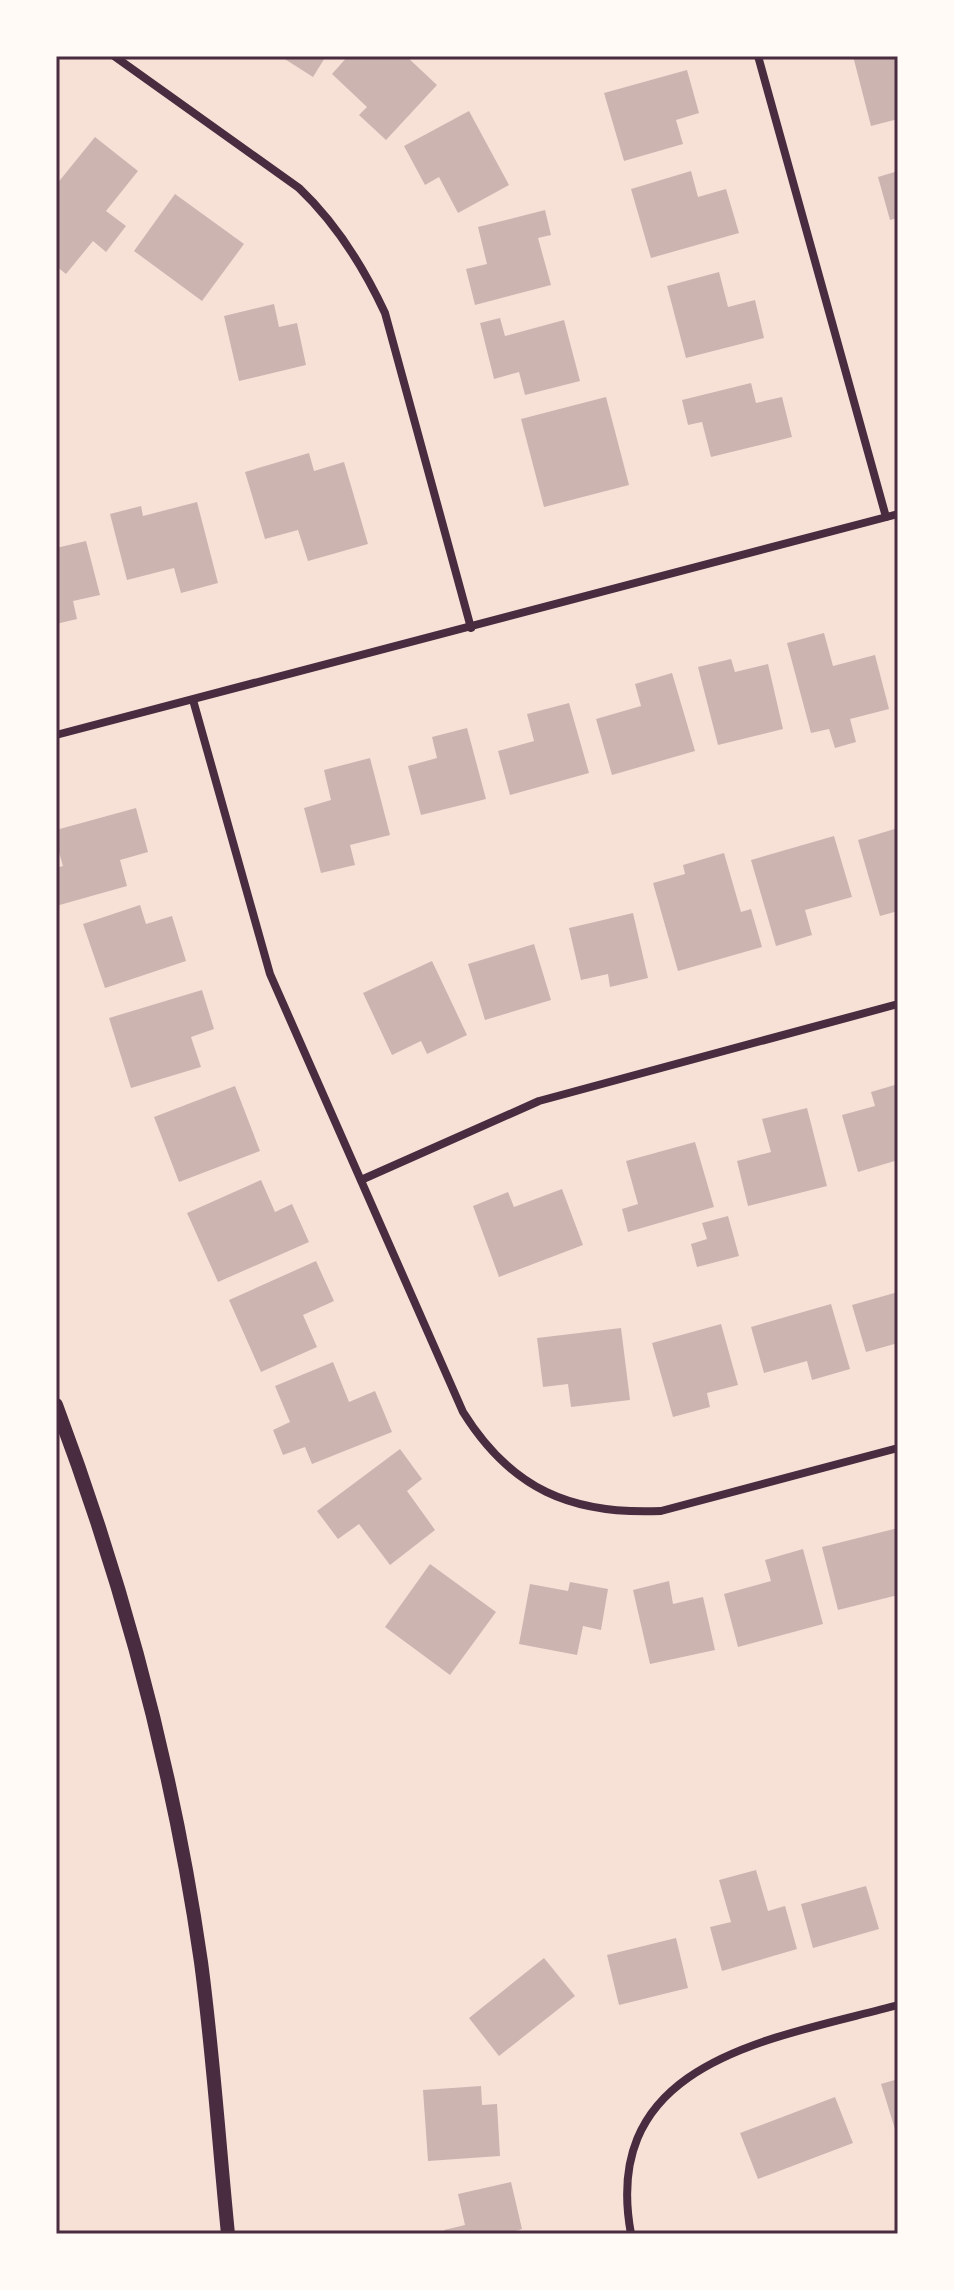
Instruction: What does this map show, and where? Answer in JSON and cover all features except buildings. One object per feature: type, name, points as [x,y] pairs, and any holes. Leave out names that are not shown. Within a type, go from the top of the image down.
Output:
[{"type":"street","points":[[114,56],[299,188],[347,242],[369,278],[385,313],[471,628]]},
{"type":"street","points":[[758,56],[886,517]]},
{"type":"street","points":[[56,735],[898,514]]},
{"type":"street","points":[[193,700],[266,962],[463,1412],[500,1461],[533,1488],[575,1503],[630,1512],[661,1511],[898,1448]]},
{"type":"street","points":[[361,1180],[539,1101],[898,1004]]},
{"type":"street","points":[[56,1405],[139,1661],[183,1852],[201,1963],[228,2234]]},
{"type":"street","points":[[631,2234],[625,2182],[629,2156],[641,2130],[667,2094],[685,2078],[753,2046],[898,2005]]}]
